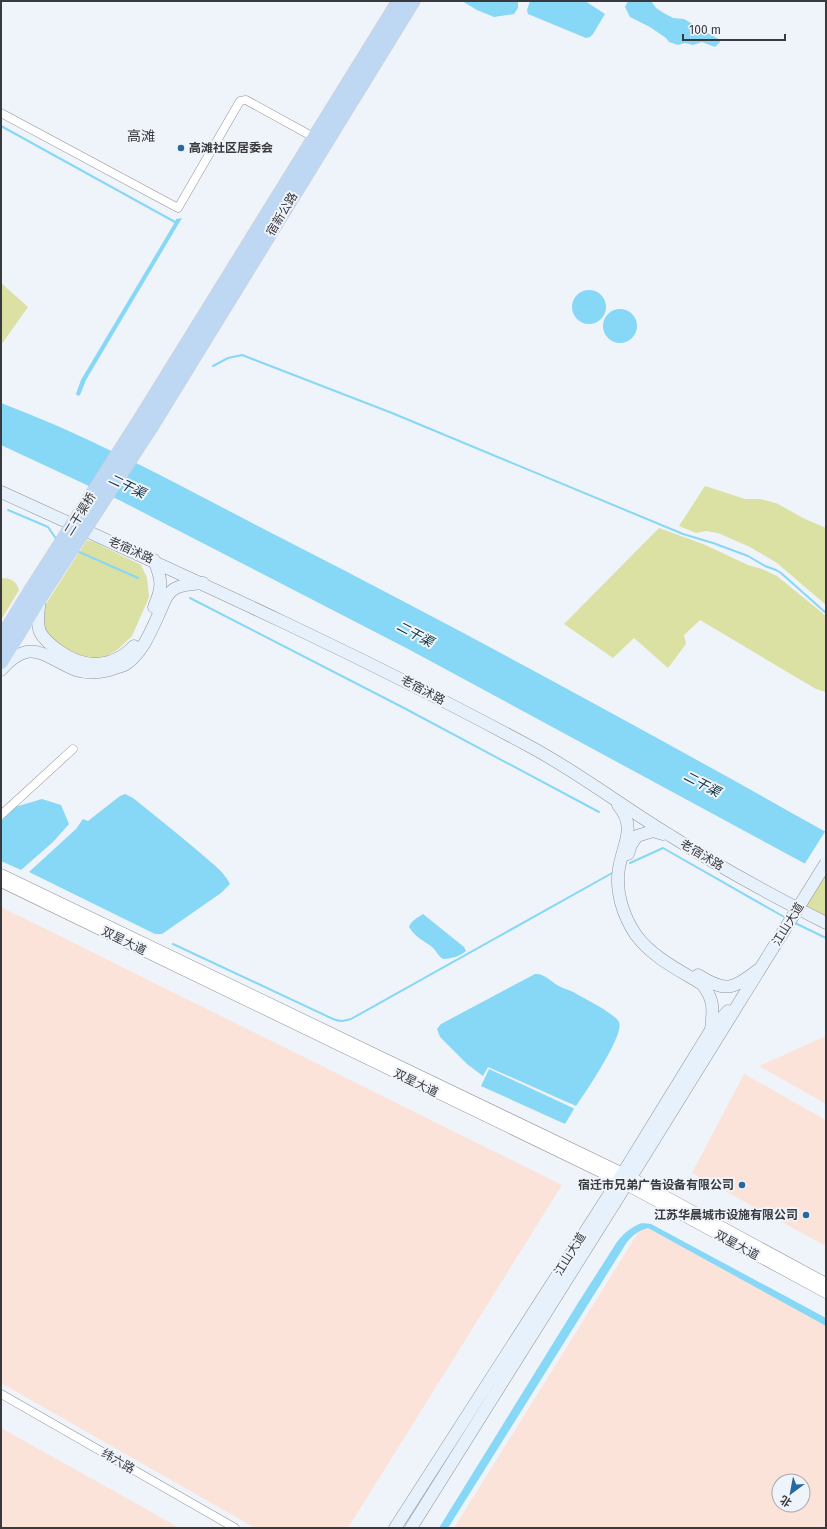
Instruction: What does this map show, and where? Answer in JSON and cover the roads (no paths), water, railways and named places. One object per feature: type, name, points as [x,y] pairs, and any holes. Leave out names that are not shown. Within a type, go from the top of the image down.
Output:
[{"type":"highway","name":"宿新公路","points":[[146,422],[319,141],[399,1]]},
{"type":"highway","name":"宿新公路","points":[[319,141],[413,1]]},
{"type":"highway","name":"二干渠桥","points":[[37,595],[146,422]]},
{"type":"highway","points":[[1,639],[37,595]]},
{"type":"highway","points":[[1,662],[37,595]]},
{"type":"main road","name":"老宿沭路","points":[[1,492],[203,583],[396,676],[530,746],[562,764],[602,790],[629,810],[672,837],[750,883],[826,923]]},
{"type":"main road","points":[[37,595],[38,626],[48,644],[62,654],[80,662],[95,665],[114,661],[127,653],[139,639],[159,596],[162,583],[154,560]]},
{"type":"main road","points":[[1,670],[10,660],[27,652],[37,652],[49,655],[77,670],[88,672],[108,671],[126,664],[138,652],[150,633],[168,595],[175,588],[203,583]]},
{"type":"main road","points":[[602,790],[624,812],[627,819],[628,830],[619,868],[618,883],[626,918],[636,936],[656,955],[702,984],[707,990],[711,998],[713,1010],[712,1030]]},
{"type":"main road","points":[[629,810],[633,825],[633,836],[624,869],[623,884],[631,915],[639,929],[657,949],[706,980],[724,987],[734,986],[762,967]]},
{"type":"main road","points":[[631,845],[637,836],[653,831],[672,837]]},
{"type":"main road","name":"江山大道","points":[[395,1528],[751,986],[826,863]]},
{"type":"main road","name":"江山大道","points":[[411,1528],[624,1179],[712,1030],[751,986]]},
{"type":"street","points":[[1,113],[178,208],[240,101],[246,100],[319,141]]},
{"type":"street","points":[[1,815],[73,749]]},
{"type":"street","name":"双星大道","points":[[1,874],[624,1179],[826,1283]]},
{"type":"street","name":"双星大道","points":[[1,882],[624,1179],[826,1293]]},
{"type":"street","name":"纬六路","points":[[1,1394],[235,1528]]},
{"type":"water","points":[[462,1],[518,1],[518,8],[514,14],[494,17],[477,10]]},
{"type":"water","points":[[530,1],[585,1],[605,14],[593,34],[586,38],[528,14],[527,10]]},
{"type":"water","points":[[628,1],[651,1],[656,8],[662,12],[673,18],[684,19],[720,40],[720,42],[715,47],[702,42],[693,45],[685,43],[678,45],[669,42],[666,38],[650,27],[630,17],[625,7]]},
{"type":"water","points":[[182,218],[86,380],[80,395],[78,396],[76,394],[81,380],[176,219]]},
{"type":"water","points":[[586,290],[592,290],[596,291],[603,297],[606,307],[605,314],[599,321],[592,324],[586,324],[582,323],[575,317],[572,310],[572,304],[573,300],[579,293]]},
{"type":"water","points":[[617,309],[623,309],[627,310],[634,316],[637,326],[636,333],[630,340],[623,343],[617,343],[613,342],[606,336],[603,329],[603,323],[604,319],[610,312]]},
{"type":"water","name":"二干渠","points":[[1,403],[74,433],[110,450],[355,576],[558,684],[826,832],[826,875],[410,650],[119,500],[1,445]]},
{"type":"water","points":[[125,794],[133,798],[211,862],[224,874],[230,884],[221,893],[162,934],[155,934],[29,872],[76,829],[83,819],[88,821],[120,796]]},
{"type":"water","points":[[42,799],[61,805],[69,824],[53,842],[21,870],[1,861],[1,821],[15,807]]},
{"type":"water","points":[[423,914],[464,947],[466,951],[452,958],[441,958],[433,948],[417,936],[409,927],[413,921]]},
{"type":"water","points":[[535,974],[544,976],[559,986],[606,1010],[619,1022],[619,1029],[610,1050],[576,1106],[488,1067],[483,1076],[467,1064],[440,1037],[437,1029],[441,1024]]},
{"type":"water","points":[[489,1069],[574,1109],[565,1124],[481,1086]]},
{"type":"water","points":[[642,1223],[651,1224],[826,1318],[826,1326],[648,1228],[639,1231],[627,1242],[448,1528],[439,1528],[617,1242],[634,1226]]},
{"type":"waterway","points":[[1,126],[175,222]]},
{"type":"waterway","points":[[213,366],[228,358],[242,355],[392,413],[683,534],[748,556],[781,573],[826,613]]},
{"type":"waterway","points":[[8,510],[48,527],[57,540]]},
{"type":"waterway","points":[[77,551],[138,578]]},
{"type":"waterway","points":[[190,598],[404,708],[599,812]]},
{"type":"waterway","points":[[630,863],[663,848],[786,918]]},
{"type":"waterway","points":[[173,944],[333,1019],[344,1021],[351,1019],[614,872]]},
{"type":"waterway","points":[[793,922],[826,938]]},
{"type":"place","name":"高滩社区居委会","points":[[181,148]]},
{"type":"place","name":"宿迁市兄弟广告设备有限公司","points":[[742,1185]]},
{"type":"place","name":"江苏华晨城市设施有限公司","points":[[806,1215]]},
{"type":"district","name":"高滩","points":[[141,136]]}]
